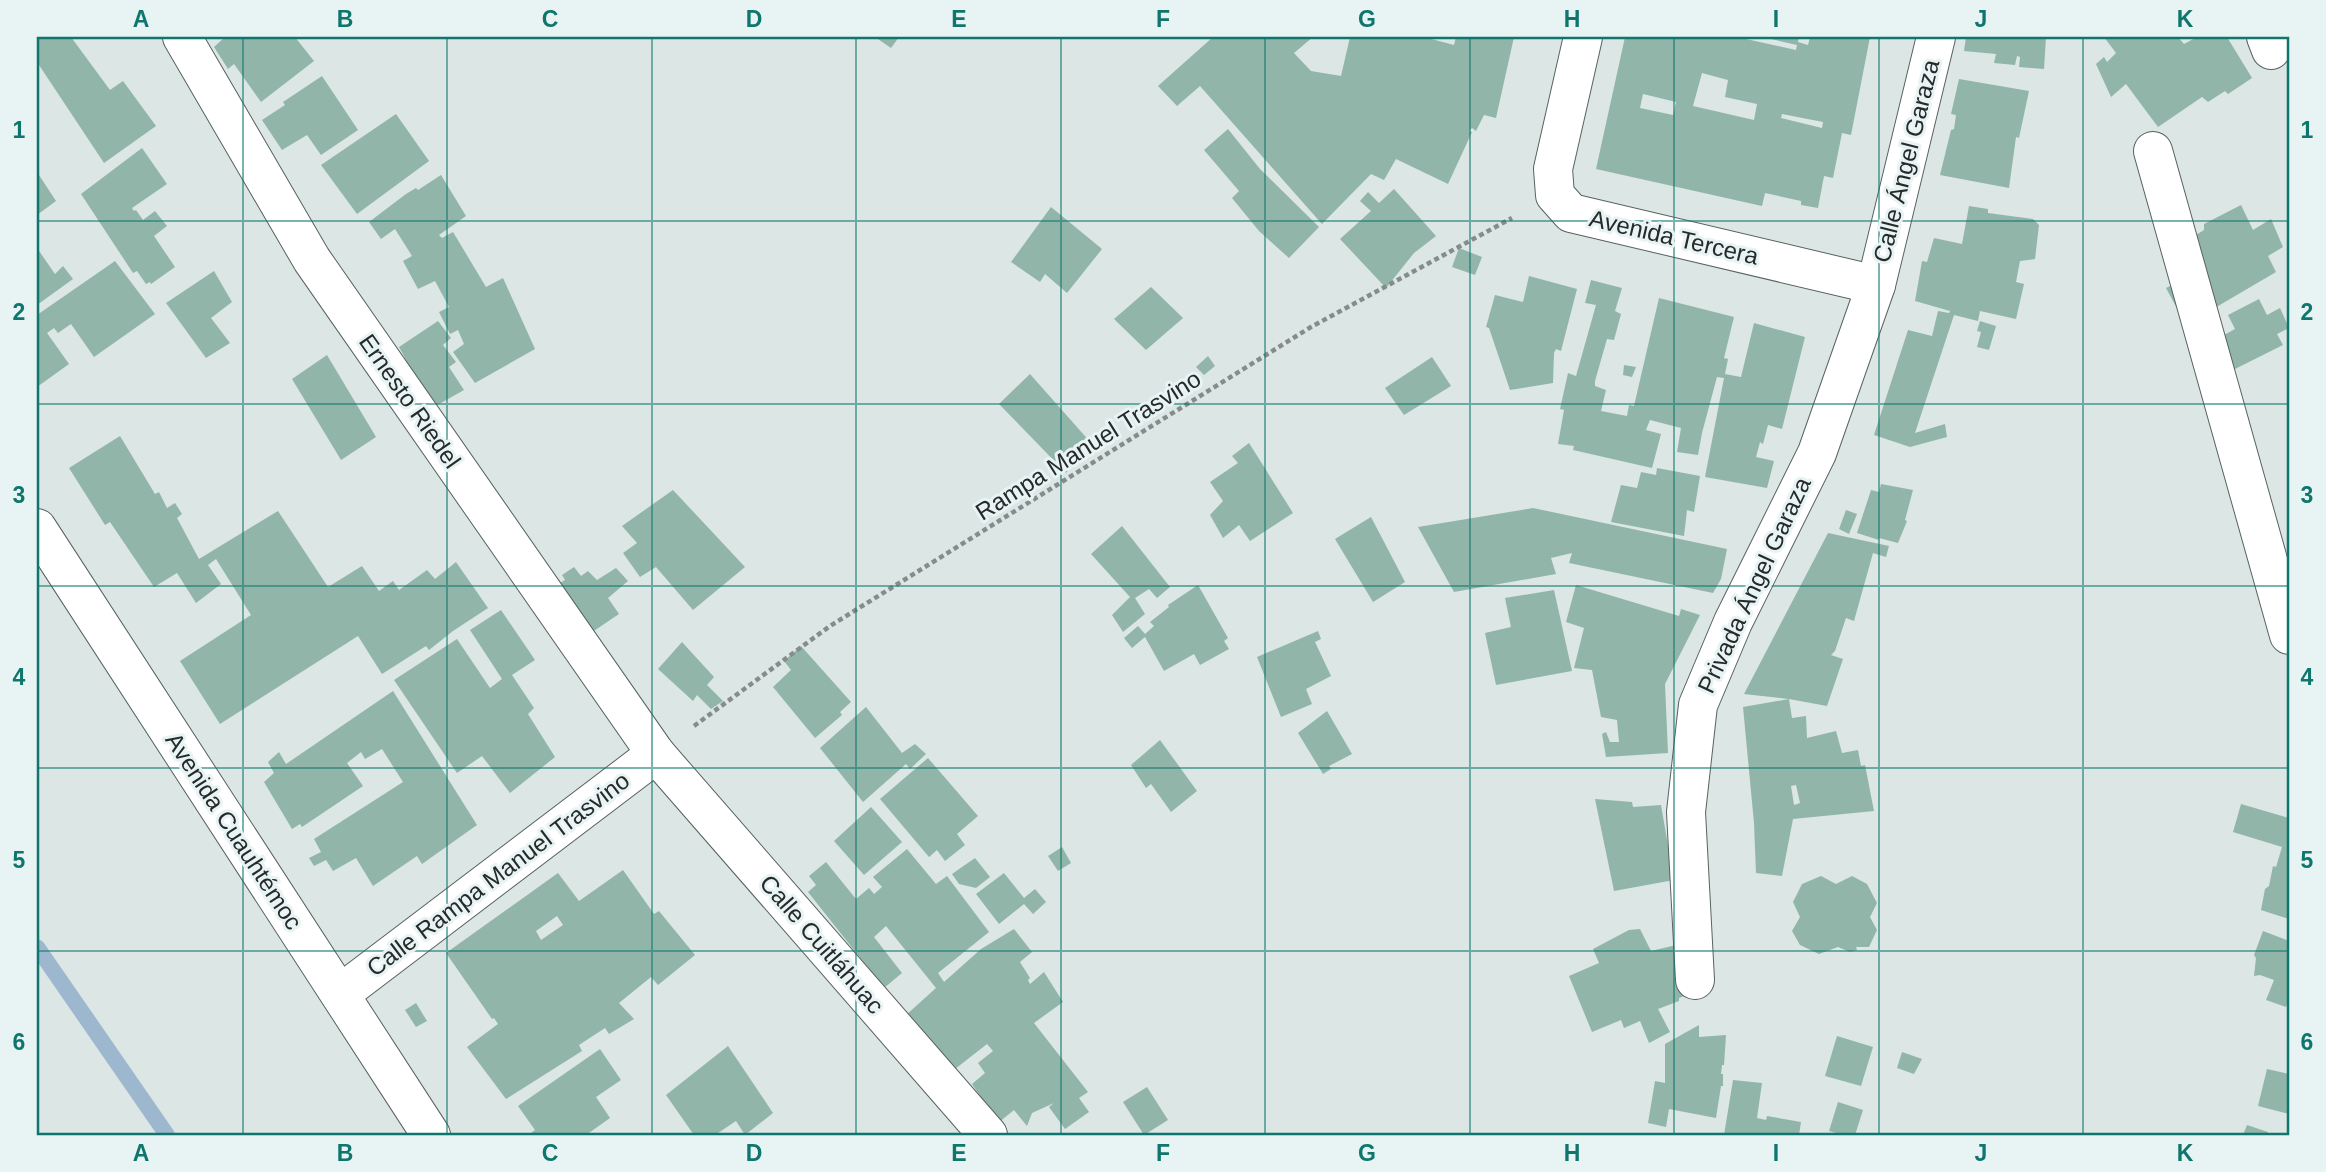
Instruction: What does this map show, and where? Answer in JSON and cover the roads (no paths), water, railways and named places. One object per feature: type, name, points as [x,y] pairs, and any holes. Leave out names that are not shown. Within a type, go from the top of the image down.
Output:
[{"type":"street","name":"Ernesto Riedel","points":[[182,37],[312,260],[656,754]]},
{"type":"street","name":"Avenida Tercera","points":[[1583,37],[1553,169],[1555,195],[1571,213],[1876,285]]},
{"type":"street","name":"Calle Ángel Garaza","points":[[1876,285],[1936,37]]},
{"type":"street","points":[[2153,151],[2289,635]]},
{"type":"street","name":"Privada Ángel Garaza","points":[[1695,980],[1686,812],[1698,705],[1733,622],[1817,453],[1876,285]]},
{"type":"street","name":"Avenida Cuauhtémoc","points":[[37,528],[431,1135]]},
{"type":"street","name":"Calle Rampa Manuel Trasvino","points":[[340,994],[656,754]]},
{"type":"street","name":"Calle Cuitláhuac","points":[[656,754],[988,1135]]},
{"type":"waterway","points":[[37,947],[167,1135]]}]
